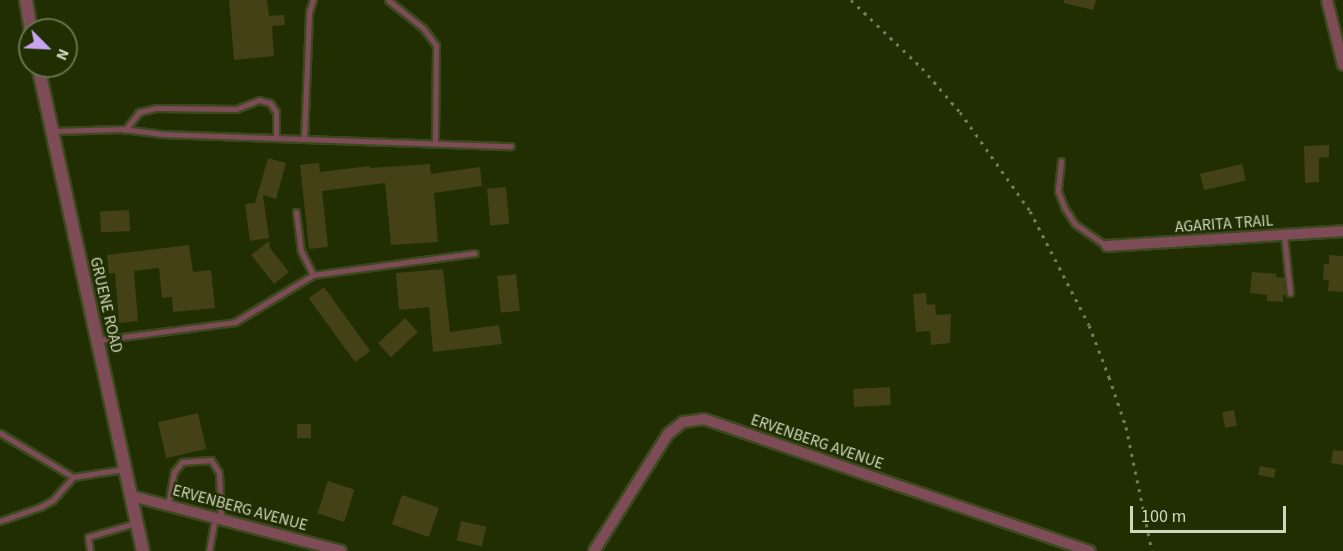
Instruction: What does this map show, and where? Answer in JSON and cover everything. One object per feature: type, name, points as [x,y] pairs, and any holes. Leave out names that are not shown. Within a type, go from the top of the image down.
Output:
[{"type":"street","points":[[26,0],[29,18]]},
{"type":"street","points":[[1327,0],[1343,65]]},
{"type":"street","name":"GRUENE ROAD","points":[[40,78],[143,551]]},
{"type":"street","name":"AGARITA TRAIL","points":[[1107,246],[1343,231]]},
{"type":"street","name":"ERVENBERG AVENUE","points":[[594,551],[668,434],[683,422],[704,419],[1090,551]]},
{"type":"street","name":"ERVENBERG AVENUE","points":[[132,495],[341,551]]},
{"type":"lane","points":[[304,139],[309,12],[314,0]]},
{"type":"lane","points":[[388,0],[423,28],[436,45],[435,143]]},
{"type":"lane","points":[[125,130],[139,112],[156,108],[236,109],[259,100],[270,103],[276,112],[276,138]]},
{"type":"lane","points":[[51,131],[125,130],[161,134],[511,146]]},
{"type":"lane","points":[[1061,161],[1058,191],[1064,207],[1075,224],[1107,246]]},
{"type":"lane","points":[[296,212],[301,251],[313,275]]},
{"type":"lane","points":[[1284,235],[1290,293]]},
{"type":"lane","points":[[97,340],[235,322],[313,275],[475,253]]},
{"type":"lane","points":[[0,433],[73,477]]},
{"type":"lane","points":[[168,505],[174,472],[182,462],[211,460],[219,473],[218,517],[209,551]]},
{"type":"lane","points":[[0,521],[46,504],[73,477],[126,469]]},
{"type":"lane","points":[[90,551],[88,537],[138,523]]},
{"type":"building","points":[[229,0],[267,0],[269,16],[284,15],[285,25],[272,26],[274,56],[234,60]]},
{"type":"building","points":[[1064,0],[1096,0],[1093,10],[1064,3]]},
{"type":"building","points":[[1329,145],[1329,157],[1319,158],[1319,182],[1305,183],[1304,146]]},
{"type":"building","points":[[268,158],[286,163],[276,199],[263,195],[269,238],[250,241],[245,204],[255,203]]},
{"type":"building","points":[[319,163],[320,172],[369,166],[370,168],[430,164],[431,174],[480,167],[482,186],[434,193],[438,242],[391,245],[385,183],[322,191],[328,247],[309,249],[300,165]]},
{"type":"building","points":[[1242,164],[1246,181],[1204,190],[1200,174]]},
{"type":"building","points":[[506,187],[509,224],[490,226],[487,189]]},
{"type":"building","points":[[129,210],[130,231],[101,232],[100,212]]},
{"type":"building","points":[[269,241],[270,248],[289,272],[274,284],[251,255]]},
{"type":"building","points":[[189,245],[193,272],[211,270],[215,308],[173,312],[172,297],[162,298],[159,268],[134,271],[138,321],[119,323],[115,273],[109,274],[107,255]]},
{"type":"building","points":[[1329,255],[1343,256],[1343,292],[1328,291],[1329,280],[1323,280],[1324,264],[1329,264]]},
{"type":"building","points":[[443,269],[450,332],[499,325],[502,344],[433,352],[429,307],[399,310],[396,273]]},
{"type":"building","points":[[1252,272],[1277,274],[1276,277],[1284,278],[1286,295],[1283,295],[1283,302],[1267,301],[1267,295],[1250,293]]},
{"type":"building","points":[[516,274],[520,311],[501,313],[497,276]]},
{"type":"building","points":[[324,287],[370,351],[355,362],[309,298]]},
{"type":"building","points":[[926,293],[927,305],[935,304],[936,315],[951,314],[950,343],[931,345],[930,331],[916,332],[913,294]]},
{"type":"building","points":[[405,318],[418,332],[391,357],[378,343]]},
{"type":"building","points":[[890,387],[891,405],[854,407],[853,389]]},
{"type":"building","points":[[1234,410],[1237,426],[1225,428],[1222,412]]},
{"type":"building","points":[[198,413],[206,449],[166,458],[158,422]]},
{"type":"building","points":[[297,424],[311,424],[311,438],[297,438]]},
{"type":"building","points":[[1333,450],[1343,451],[1343,465],[1331,463]]},
{"type":"building","points":[[1260,466],[1276,469],[1274,478],[1258,475]]},
{"type":"building","points":[[328,481],[355,490],[344,522],[317,513]]},
{"type":"building","points":[[402,495],[439,508],[429,537],[392,524]]},
{"type":"building","points":[[461,521],[486,527],[482,546],[457,540]]},
{"type":"railway","points":[[851,0],[922,68],[960,112],[1030,211],[1089,325],[1109,377],[1126,427],[1152,551]]}]
